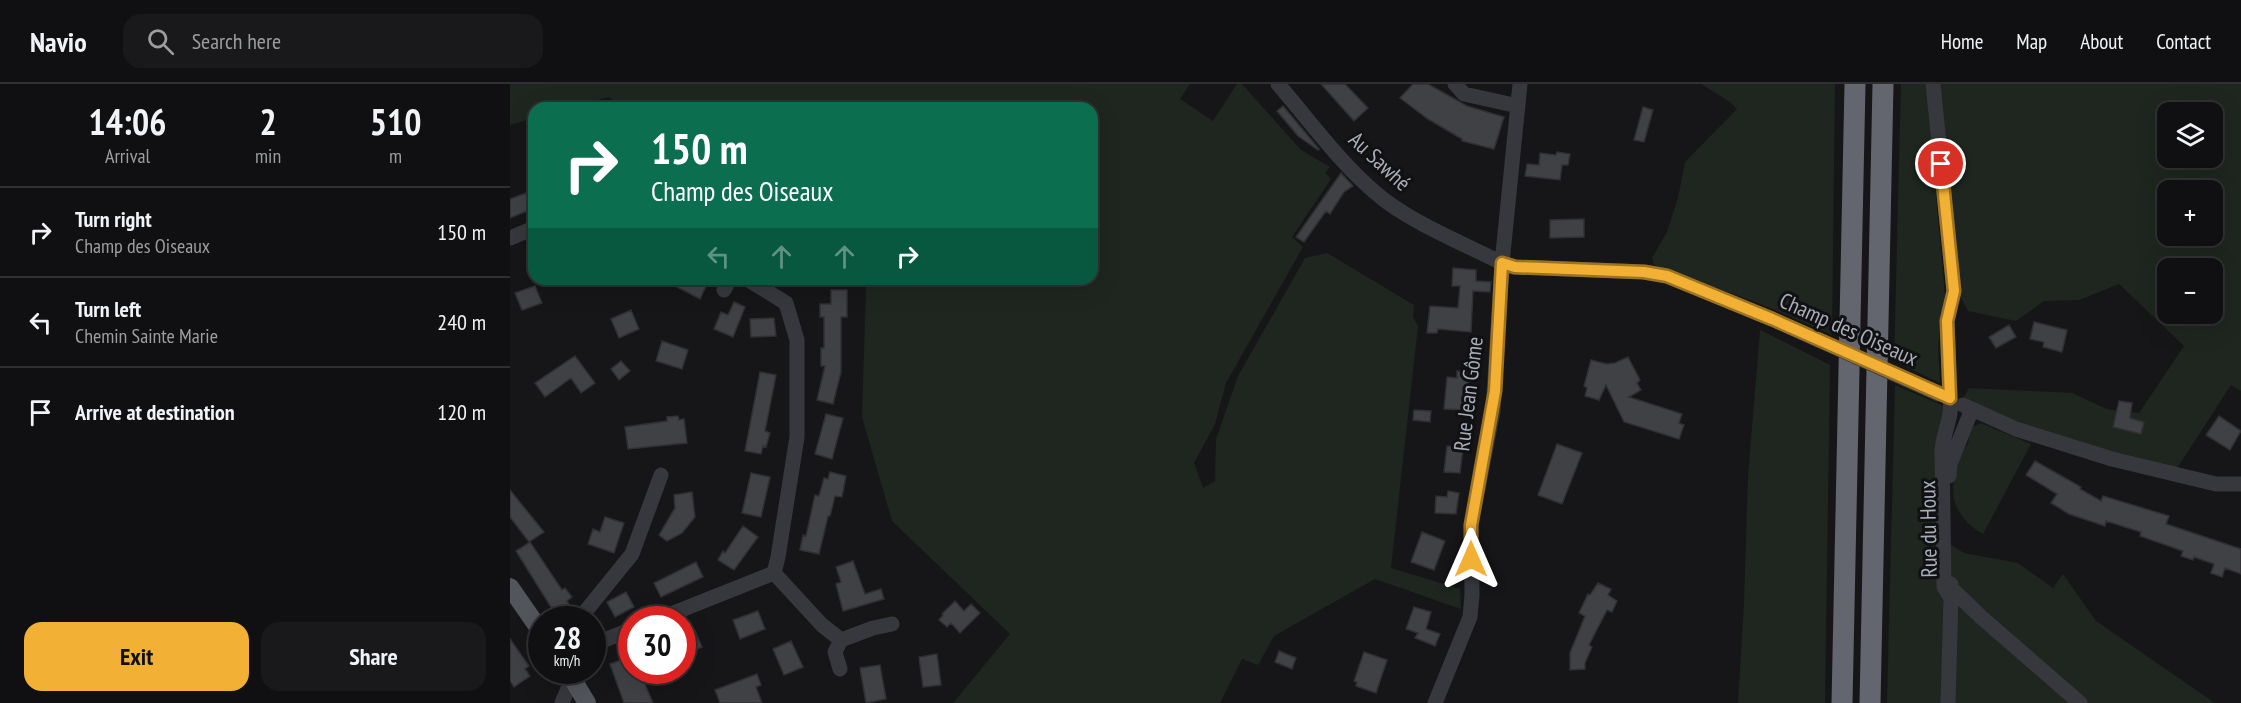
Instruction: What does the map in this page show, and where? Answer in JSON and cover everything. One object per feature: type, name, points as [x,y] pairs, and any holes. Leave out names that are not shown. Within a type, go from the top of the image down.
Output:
[{"type":"highway","points":[[1842,703],[1855,84]]},
{"type":"highway","points":[[1869,703],[1883,84]]},
{"type":"main road","points":[[510,587],[528,613]]},
{"type":"main road","points":[[575,684],[587,703]]},
{"type":"street","name":"Au Sawhé","points":[[1278,84],[1354,172],[1377,195],[1406,214],[1502,263]]},
{"type":"street","points":[[1455,84],[1464,93],[1518,106]]},
{"type":"street","name":"Rue Jean Gôme","points":[[1435,703],[1470,617],[1471,525],[1493,411],[1502,263],[1520,84]]},
{"type":"street","points":[[1933,84],[1954,291],[1947,321],[1944,396],[1952,411],[1942,440],[1941,490],[1944,587],[1951,598],[1948,703]]},
{"type":"street","points":[[510,238],[528,230]]},
{"type":"street","name":"Champ des Oiseaux","points":[[1502,263],[1515,267],[1644,272],[1667,276],[1772,319],[2016,429],[2112,459],[2216,483],[2241,484]]},
{"type":"street","points":[[757,285],[786,303],[797,340],[797,437],[785,521],[774,573]]},
{"type":"street","name":"Rue du Houx","points":[[1972,409],[1950,464],[1948,522],[1951,588],[2080,703]]},
{"type":"street","points":[[590,606],[632,554],[661,476]]},
{"type":"street","points":[[691,606],[774,573]]},
{"type":"street","points":[[774,573],[822,625],[840,640]]},
{"type":"street","points":[[840,669],[835,652],[840,640],[892,624]]},
{"type":"street","points":[[562,703],[567,684]]},
{"type":"shaded area","points":[[510,84],[1190,84],[1180,99],[1213,121],[1237,84],[1242,84],[1301,150],[1330,167],[1325,173],[1331,179],[1292,237],[1303,247],[1226,383],[1215,424],[1194,463],[1203,488],[1215,481],[1216,439],[1238,376],[1305,258],[1327,253],[1414,305],[1413,317],[1418,326],[1391,568],[1460,589],[1461,609],[1375,579],[1274,636],[1258,665],[1242,659],[1220,703],[953,703],[1010,634],[892,521],[862,417],[866,285],[1098,285],[1098,102],[614,102],[609,97],[591,102],[528,102],[528,120],[510,125]]},
{"type":"shaded area","points":[[1701,84],[1835,84],[1832,335],[1763,305],[1654,265],[1652,258],[1667,232],[1678,198],[1685,162],[1737,109]]},
{"type":"shaded area","points":[[1901,84],[1926,84],[1945,296],[1938,347],[1940,383],[1894,361]]},
{"type":"shaded area","points":[[1937,84],[2241,84],[2241,391],[2231,385],[2176,470],[2038,430],[1963,399],[1969,388],[2072,393],[2107,409],[2139,413],[2184,346],[2161,324],[2223,324],[2223,258],[2157,258],[2157,320],[2119,284],[2079,300],[2044,301],[2016,321],[1968,311],[1953,283]]},
{"type":"shaded area","points":[[1760,330],[1830,365],[1825,703],[1738,703],[1748,476]]},
{"type":"shaded area","points":[[1895,385],[1946,407],[1938,537],[1964,553],[2018,563],[2053,588],[2063,574],[2096,621],[2215,703],[1887,703]]},
{"type":"shaded area","points":[[1981,423],[2031,444],[1983,534],[1969,524],[1959,512],[1953,489],[1958,457],[1967,444],[1969,433],[1974,426]]},
{"type":"building","points":[[1321,84],[1345,84],[1368,108],[1354,121]]},
{"type":"building","points":[[1413,84],[1428,84],[1467,106],[1504,117],[1494,149],[1462,141],[1400,98]]},
{"type":"building","points":[[1283,106],[1318,150],[1298,136],[1277,111]]},
{"type":"building","points":[[1643,107],[1653,110],[1644,142],[1634,140]]},
{"type":"building","points":[[1557,152],[1570,154],[1568,165],[1562,165],[1560,180],[1525,176],[1527,164],[1539,165],[1540,153],[1556,155]]},
{"type":"building","points":[[1341,173],[1353,186],[1344,192],[1330,214],[1326,211],[1304,242],[1296,237]]},
{"type":"building","points":[[526,193],[528,211],[510,218],[510,199]]},
{"type":"building","points":[[1584,219],[1584,237],[1550,238],[1550,220]]},
{"type":"building","points":[[1453,268],[1476,270],[1476,281],[1491,282],[1490,292],[1473,291],[1471,332],[1438,329],[1437,333],[1427,333],[1430,306],[1458,308],[1460,286],[1452,286]]},
{"type":"building","points":[[678,285],[707,285],[700,299],[677,287]]},
{"type":"building","points":[[535,286],[542,303],[522,310],[515,293]]},
{"type":"building","points":[[831,290],[847,290],[847,317],[841,317],[841,372],[833,404],[817,400],[825,366],[821,366],[821,348],[824,348],[824,317],[820,317],[820,304],[831,304]]},
{"type":"building","points":[[734,302],[745,307],[733,337],[714,329],[721,312],[728,315]]},
{"type":"building","points":[[631,310],[639,329],[619,338],[611,319]]},
{"type":"building","points":[[774,318],[776,336],[751,337],[750,319]]},
{"type":"building","points":[[2034,322],[2067,330],[2062,352],[2043,347],[2044,342],[2030,339]]},
{"type":"building","points":[[2009,325],[2016,337],[1996,348],[1989,337]]},
{"type":"building","points":[[662,341],[688,350],[682,369],[656,361]]},
{"type":"building","points":[[575,356],[595,383],[581,393],[571,378],[545,397],[535,383]]},
{"type":"building","points":[[1628,357],[1640,380],[1637,383],[1641,390],[1629,397],[1682,414],[1679,423],[1684,425],[1679,439],[1624,422],[1606,385],[1599,400],[1585,396],[1587,388],[1584,386],[1591,360],[1606,364]]},
{"type":"building","points":[[621,361],[630,371],[619,380],[611,369]]},
{"type":"building","points":[[1457,371],[1470,372],[1467,410],[1444,409],[1447,377],[1457,378]]},
{"type":"building","points":[[760,372],[776,375],[765,431],[770,433],[766,447],[763,446],[761,454],[745,451]]},
{"type":"building","points":[[2119,401],[2132,403],[2130,418],[2144,422],[2141,434],[2113,427]]},
{"type":"building","points":[[1414,410],[1431,411],[1430,422],[1413,420]]},
{"type":"building","points":[[826,414],[843,418],[832,459],[815,454]]},
{"type":"building","points":[[678,416],[679,420],[684,419],[687,443],[628,449],[625,427],[667,421],[667,417]]},
{"type":"building","points":[[2219,416],[2241,431],[2230,450],[2206,435]]},
{"type":"building","points":[[1557,444],[1582,453],[1562,504],[1538,495]]},
{"type":"building","points":[[1447,446],[1463,448],[1460,473],[1444,472]]},
{"type":"building","points":[[2035,461],[2101,501],[2103,496],[2169,516],[2166,524],[2241,549],[2241,574],[2225,568],[2222,577],[2211,573],[2214,564],[2194,557],[2193,560],[2181,556],[2183,551],[2140,536],[2141,532],[2106,521],[2105,526],[2069,514],[2051,503],[2057,494],[2026,475]]},
{"type":"building","points":[[830,472],[846,476],[842,497],[835,496],[819,554],[800,550],[803,535],[806,536],[815,495],[819,496],[824,478],[828,479]]},
{"type":"building","points":[[751,473],[770,477],[761,517],[742,513]]},
{"type":"building","points":[[510,490],[544,532],[529,542],[510,517]]},
{"type":"building","points":[[1448,491],[1459,493],[1456,514],[1435,513],[1436,496],[1447,497]]},
{"type":"building","points":[[692,492],[695,517],[682,533],[667,541],[659,535],[675,508],[674,495]]},
{"type":"building","points":[[605,517],[624,523],[614,553],[588,544],[593,529],[600,532]]},
{"type":"building","points":[[743,526],[758,537],[734,570],[718,560]]},
{"type":"building","points":[[1422,532],[1445,541],[1434,570],[1411,562]]},
{"type":"building","points":[[530,542],[562,590],[565,588],[572,597],[567,601],[570,606],[550,606],[516,551]]},
{"type":"building","points":[[853,561],[865,594],[881,589],[884,599],[843,611],[836,584],[841,582],[836,567]]},
{"type":"building","points":[[696,562],[703,577],[661,597],[654,583]]},
{"type":"building","points":[[1598,583],[1611,589],[1608,595],[1617,601],[1612,612],[1607,610],[1589,645],[1592,647],[1585,663],[1585,669],[1570,670],[1570,653],[1585,616],[1579,613],[1588,594],[1590,595]]},
{"type":"building","points":[[626,592],[633,606],[618,606],[618,615],[615,617],[607,602]]},
{"type":"building","points":[[955,601],[964,611],[971,604],[980,613],[960,633],[951,623],[947,627],[939,620]]},
{"type":"building","points":[[1414,607],[1431,612],[1426,629],[1440,634],[1435,646],[1415,638],[1418,633],[1406,629]]},
{"type":"building","points":[[758,611],[765,629],[740,639],[733,620]]},
{"type":"building","points":[[696,633],[702,647],[696,650]]},
{"type":"building","points":[[510,639],[528,665],[525,669],[528,677],[514,687],[510,681]]},
{"type":"building","points":[[791,641],[803,667],[784,675],[773,649]]},
{"type":"building","points":[[1279,651],[1296,658],[1292,669],[1275,662]]},
{"type":"building","points":[[1364,652],[1387,660],[1376,693],[1356,686],[1357,682],[1354,681]]},
{"type":"building","points":[[937,654],[941,685],[923,687],[919,657]]},
{"type":"building","points":[[618,661],[618,684],[645,684],[653,703],[624,703],[610,664]]},
{"type":"building","points":[[880,665],[886,699],[866,703],[860,668]]},
{"type":"building","points":[[757,674],[761,685],[756,687],[762,703],[720,703],[715,690]]},
{"type":"route","points":[[1471,559],[1471,525],[1493,411],[1502,263],[1515,267],[1644,272],[1667,276],[1772,319],[1950,398],[1947,321],[1954,291],[1941,164]]}]
